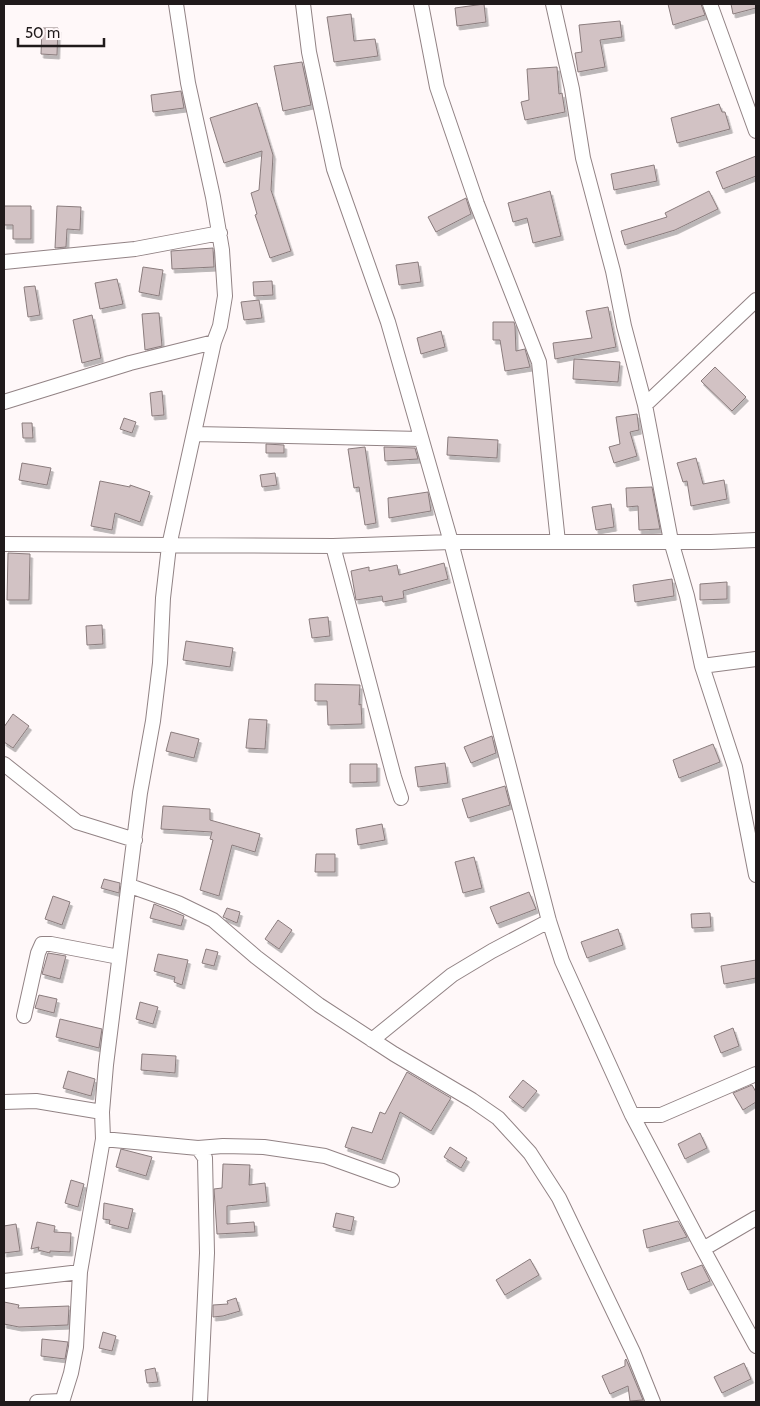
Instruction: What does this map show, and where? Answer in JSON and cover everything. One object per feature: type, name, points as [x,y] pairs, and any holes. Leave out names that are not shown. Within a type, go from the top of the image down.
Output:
[{"type":"street","points":[[37,1402],[62,1402],[76,1348],[80,1272],[103,1140],[102,1112],[106,1065],[130,886],[140,794],[153,721],[160,663],[163,598],[169,546],[214,342],[220,326],[225,296],[220,234],[188,83],[176,4]]},
{"type":"street","points":[[303,4],[309,52],[334,169],[388,322],[451,542],[549,921],[562,961],[632,1115],[756,1346]]},
{"type":"street","points":[[421,4],[437,87],[477,204],[540,362],[558,542]]},
{"type":"street","points":[[553,4],[572,89],[583,158],[613,271],[624,326],[645,405],[671,541],[687,596],[702,666],[735,767],[756,875]]},
{"type":"street","points":[[710,4],[756,131]]},
{"type":"street","points":[[4,262],[135,249],[220,234]]},
{"type":"street","points":[[645,405],[756,300]]},
{"type":"street","points":[[4,402],[130,363],[214,342]]},
{"type":"street","points":[[194,434],[421,439]]},
{"type":"street","points":[[4,544],[334,546],[451,542],[756,540]]},
{"type":"street","points":[[334,546],[401,798]]},
{"type":"street","points":[[702,666],[756,659]]},
{"type":"street","points":[[4,764],[77,822],[135,840]]},
{"type":"street","points":[[130,886],[178,904],[213,920],[256,957],[319,1005],[498,1118],[530,1153],[559,1198],[633,1352],[653,1402]]},
{"type":"street","points":[[372,1040],[452,975],[492,951],[549,921]]},
{"type":"street","points":[[24,1016],[38,953],[42,944],[119,957]]},
{"type":"street","points":[[632,1115],[661,1115],[756,1074]]},
{"type":"street","points":[[4,1102],[36,1101],[102,1112]]},
{"type":"street","points":[[103,1140],[198,1148],[223,1146],[264,1147],[325,1156],[392,1180]]},
{"type":"street","points":[[198,1148],[205,1158],[207,1253],[200,1402]]},
{"type":"street","points":[[703,1249],[756,1218]]},
{"type":"street","points":[[4,1281],[80,1272]]},
{"type":"building","points":[[484,4],[486,22],[457,26],[455,8]]},
{"type":"building","points":[[668,4],[701,4],[705,15],[673,25]]},
{"type":"building","points":[[731,4],[756,4],[756,8],[733,14]]},
{"type":"building","points":[[351,14],[354,41],[375,39],[378,56],[334,62],[327,17]]},
{"type":"building","points":[[620,21],[622,37],[600,40],[605,67],[578,72],[575,53],[582,52],[579,25]]},
{"type":"building","points":[[42,28],[58,28],[57,55],[41,54]]},
{"type":"building","points":[[302,62],[311,105],[283,111],[274,66]]},
{"type":"building","points":[[557,67],[559,94],[562,93],[565,112],[525,120],[521,102],[529,100],[527,69]]},
{"type":"building","points":[[181,91],[184,108],[153,112],[151,95]]},
{"type":"building","points":[[257,103],[273,155],[271,190],[291,251],[270,258],[255,215],[257,214],[251,193],[259,190],[262,151],[224,163],[210,118]]},
{"type":"building","points":[[719,104],[722,112],[725,112],[730,129],[677,143],[671,118]]},
{"type":"building","points":[[756,156],[756,176],[723,189],[716,172]]},
{"type":"building","points":[[654,165],[657,181],[614,190],[611,174]]},
{"type":"building","points":[[550,191],[561,236],[533,243],[527,218],[513,222],[508,203]]},
{"type":"building","points":[[709,191],[718,209],[675,230],[625,245],[621,231],[667,217],[665,213]]},
{"type":"building","points":[[466,198],[471,214],[436,232],[428,217]]},
{"type":"building","points":[[4,206],[31,206],[31,239],[13,239],[13,225],[4,225]]},
{"type":"building","points":[[57,206],[81,207],[80,230],[67,229],[66,247],[55,248]]},
{"type":"building","points":[[213,248],[214,267],[172,269],[171,251]]},
{"type":"building","points":[[418,262],[421,282],[399,285],[396,265]]},
{"type":"building","points":[[143,267],[163,270],[159,296],[139,292]]},
{"type":"building","points":[[117,279],[123,304],[100,309],[95,283]]},
{"type":"building","points":[[272,281],[273,295],[254,296],[253,282]]},
{"type":"building","points":[[35,286],[40,315],[28,317],[24,287]]},
{"type":"building","points":[[259,300],[262,318],[244,320],[241,302]]},
{"type":"building","points":[[608,307],[616,347],[555,359],[553,343],[592,338],[586,311]]},
{"type":"building","points":[[159,313],[162,346],[145,350],[142,314]]},
{"type":"building","points":[[92,315],[101,358],[82,363],[73,320]]},
{"type":"building","points":[[493,322],[514,322],[516,351],[525,349],[530,367],[505,371],[500,340],[493,340]]},
{"type":"building","points":[[441,331],[445,347],[421,354],[417,338]]},
{"type":"building","points":[[574,359],[620,362],[618,382],[573,379]]},
{"type":"building","points":[[715,367],[746,397],[732,411],[701,381]]},
{"type":"building","points":[[162,391],[164,415],[152,416],[150,393]]},
{"type":"building","points":[[637,414],[639,430],[630,432],[637,456],[614,463],[609,447],[620,444],[616,417]]},
{"type":"building","points":[[124,418],[136,422],[132,433],[120,429]]},
{"type":"building","points":[[22,423],[32,423],[33,438],[23,438]]},
{"type":"building","points":[[448,437],[498,440],[497,458],[447,455]]},
{"type":"building","points":[[266,444],[284,445],[284,453],[266,453]]},
{"type":"building","points":[[365,447],[376,523],[365,525],[359,487],[354,488],[348,449]]},
{"type":"building","points":[[384,447],[415,448],[418,459],[385,461]]},
{"type":"building","points":[[696,458],[703,484],[724,480],[727,499],[691,506],[687,481],[683,482],[677,463]]},
{"type":"building","points":[[22,463],[51,468],[47,485],[19,480]]},
{"type":"building","points":[[275,473],[277,485],[262,487],[260,475]]},
{"type":"building","points":[[100,481],[130,487],[130,485],[150,492],[140,522],[115,513],[112,530],[91,526]]},
{"type":"building","points":[[652,487],[660,529],[639,530],[638,506],[627,507],[626,488]]},
{"type":"building","points":[[428,492],[431,511],[389,518],[388,498]]},
{"type":"building","points":[[611,504],[614,527],[596,530],[592,507]]},
{"type":"building","points":[[8,553],[30,554],[29,600],[7,600]]},
{"type":"building","points":[[444,563],[448,579],[403,591],[404,598],[383,602],[382,596],[356,600],[351,571],[369,567],[369,571],[397,565],[399,575]]},
{"type":"building","points":[[672,579],[674,596],[635,602],[633,585]]},
{"type":"building","points":[[727,582],[727,599],[700,600],[700,584]]},
{"type":"building","points":[[328,617],[330,636],[312,638],[309,619]]},
{"type":"building","points":[[102,625],[103,644],[87,645],[86,626]]},
{"type":"building","points":[[186,641],[233,648],[230,667],[183,660]]},
{"type":"building","points":[[315,684],[360,685],[359,705],[361,704],[362,724],[328,725],[327,701],[315,701]]},
{"type":"building","points":[[13,714],[29,726],[13,748],[4,742],[4,727]]},
{"type":"building","points":[[249,719],[267,720],[265,749],[246,748]]},
{"type":"building","points":[[171,732],[199,739],[194,758],[166,751]]},
{"type":"building","points":[[492,736],[496,753],[471,763],[464,747]]},
{"type":"building","points":[[713,744],[720,762],[679,778],[673,760]]},
{"type":"building","points":[[445,763],[448,783],[418,787],[415,767]]},
{"type":"building","points":[[350,764],[377,764],[377,782],[350,783]]},
{"type":"building","points":[[505,786],[510,805],[468,818],[462,799]]},
{"type":"building","points":[[163,806],[210,809],[210,820],[260,834],[255,852],[232,845],[219,896],[200,890],[213,840],[210,839],[212,832],[161,829]]},
{"type":"building","points":[[382,824],[385,840],[358,845],[356,829]]},
{"type":"building","points":[[316,854],[335,854],[335,872],[315,872]]},
{"type":"building","points":[[474,857],[482,888],[463,893],[455,862]]},
{"type":"building","points":[[104,879],[120,883],[119,893],[101,888]]},
{"type":"building","points":[[529,892],[536,909],[497,924],[490,907]]},
{"type":"building","points":[[53,896],[70,902],[62,925],[45,919]]},
{"type":"building","points":[[154,904],[184,916],[181,926],[150,918]]},
{"type":"building","points":[[227,908],[240,912],[237,923],[223,917]]},
{"type":"building","points":[[710,913],[711,927],[692,928],[691,914]]},
{"type":"building","points":[[278,920],[292,930],[279,949],[265,939]]},
{"type":"building","points":[[618,929],[623,945],[587,958],[581,942]]},
{"type":"building","points":[[206,949],[218,952],[214,966],[202,963]]},
{"type":"building","points":[[48,953],[66,956],[60,979],[42,974]]},
{"type":"building","points":[[158,954],[188,960],[182,985],[174,982],[175,977],[154,971]]},
{"type":"building","points":[[756,960],[756,978],[724,984],[721,966]]},
{"type":"building","points":[[39,995],[57,999],[54,1013],[35,1008]]},
{"type":"building","points":[[140,1002],[158,1007],[153,1024],[136,1019]]},
{"type":"building","points":[[60,1019],[102,1029],[99,1048],[56,1037]]},
{"type":"building","points":[[733,1028],[739,1046],[721,1053],[714,1036]]},
{"type":"building","points":[[142,1054],[176,1056],[175,1073],[141,1070]]},
{"type":"building","points":[[68,1071],[95,1079],[91,1096],[63,1088]]},
{"type":"building","points":[[407,1072],[451,1098],[431,1131],[400,1112],[382,1160],[345,1147],[352,1127],[372,1133],[380,1112],[385,1114]]},
{"type":"building","points":[[523,1080],[537,1091],[523,1108],[509,1097]]},
{"type":"building","points":[[752,1085],[756,1092],[756,1102],[743,1110],[733,1093]]},
{"type":"building","points":[[700,1133],[707,1148],[685,1159],[678,1144]]},
{"type":"building","points":[[450,1147],[467,1158],[461,1168],[444,1157]]},
{"type":"building","points":[[121,1149],[152,1157],[146,1176],[116,1167]]},
{"type":"building","points":[[223,1164],[250,1165],[249,1185],[265,1183],[267,1202],[227,1206],[227,1224],[254,1222],[255,1232],[217,1234],[214,1189],[222,1188]]},
{"type":"building","points":[[71,1180],[84,1184],[78,1207],[65,1203]]},
{"type":"building","points":[[104,1203],[133,1209],[128,1229],[109,1224],[110,1220],[103,1219]]},
{"type":"building","points":[[336,1213],[354,1217],[351,1231],[333,1227]]},
{"type":"building","points":[[678,1221],[687,1237],[647,1248],[643,1230]]},
{"type":"building","points":[[37,1222],[55,1226],[54,1232],[71,1233],[70,1252],[50,1251],[50,1253],[38,1250],[39,1247],[31,1249]]},
{"type":"building","points":[[16,1224],[20,1251],[4,1253],[4,1226]]},
{"type":"building","points":[[530,1259],[539,1275],[505,1295],[496,1280]]},
{"type":"building","points":[[702,1265],[710,1281],[688,1290],[681,1273]]},
{"type":"building","points":[[236,1298],[240,1311],[213,1317],[213,1305],[228,1304],[227,1301]]},
{"type":"building","points":[[4,1302],[19,1305],[18,1308],[69,1306],[68,1325],[19,1327],[4,1324]]},
{"type":"building","points":[[103,1332],[116,1336],[112,1351],[99,1348]]},
{"type":"building","points":[[42,1339],[68,1342],[65,1359],[41,1356]]},
{"type":"building","points":[[626,1359],[643,1400],[630,1401],[628,1386],[610,1394],[602,1376],[625,1366]]},
{"type":"building","points":[[744,1363],[751,1379],[722,1393],[714,1377]]},
{"type":"building","points":[[155,1368],[158,1382],[147,1383],[145,1370]]}]
